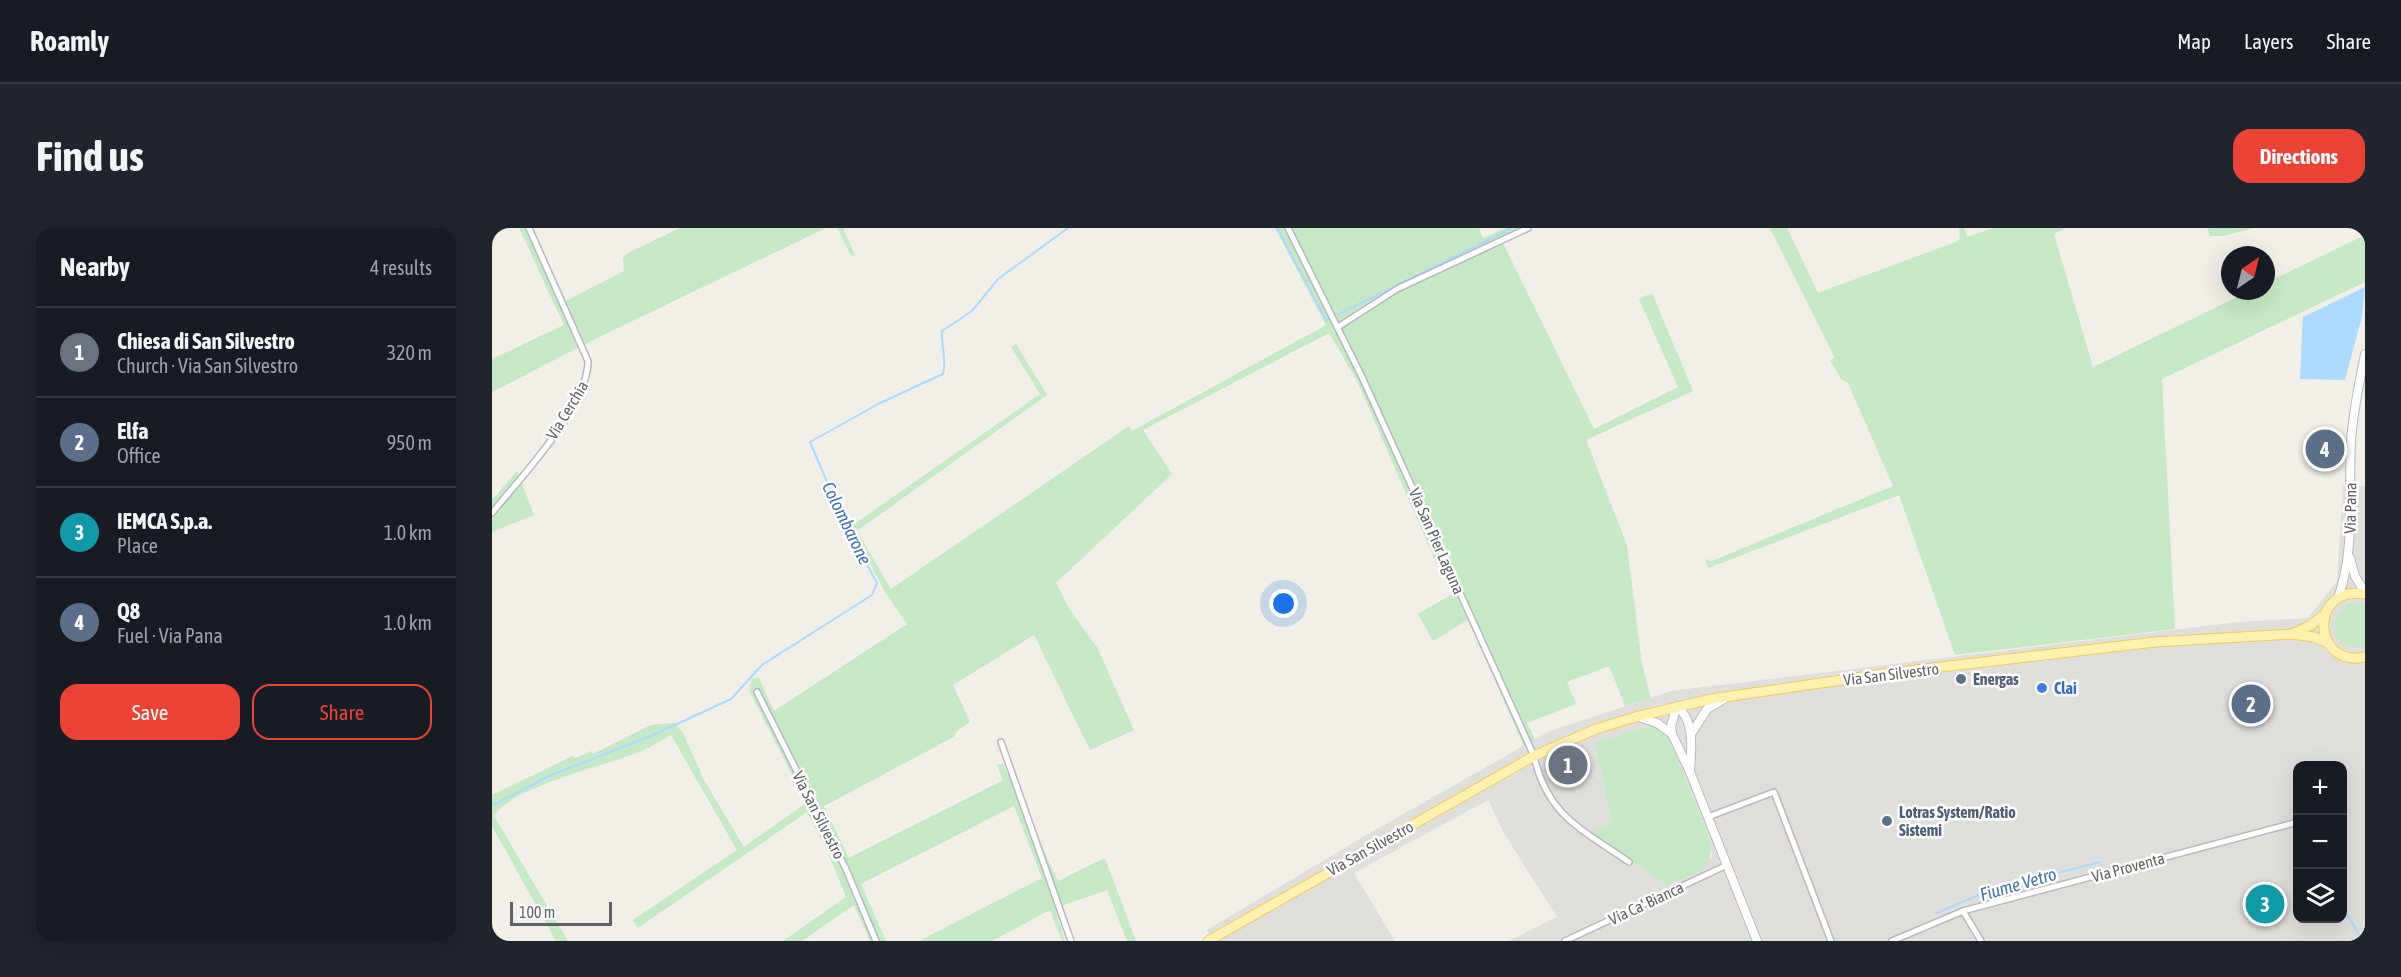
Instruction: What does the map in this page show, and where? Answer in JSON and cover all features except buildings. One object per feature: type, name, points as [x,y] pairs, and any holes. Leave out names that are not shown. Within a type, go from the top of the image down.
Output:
[{"type":"main road","points":[[2338,598],[2347,594],[2365,593]]},
{"type":"main road","name":"Via San Silvestro","points":[[2292,634],[2311,625],[2325,614],[2338,598]]},
{"type":"main road","points":[[2325,614],[2324,634],[2328,643]]},
{"type":"main road","name":"Via San Silvestro","points":[[1208,941],[1534,756],[1596,729],[1677,706],[1734,696],[2155,642],[2292,634],[2314,637],[2328,643],[2341,655],[2365,659]]},
{"type":"street","name":"Via Cerchia","points":[[492,513],[563,424],[588,375],[588,361],[529,228]]},
{"type":"street","name":"Via San Pier Laguna","points":[[1288,228],[1338,327],[1534,756]]},
{"type":"street","points":[[1338,327],[1397,289],[1528,228]]},
{"type":"street","name":"Via Pana","points":[[2338,598],[2349,554],[2351,442],[2355,402],[2365,354]]},
{"type":"street","name":"Via Pana","points":[[2349,554],[2355,576],[2365,593]]},
{"type":"street","name":"Via San Silvestro","points":[[757,692],[846,869],[876,941]]},
{"type":"street","points":[[1690,734],[1707,709],[1734,696]]},
{"type":"street","points":[[1677,706],[1671,726],[1672,734],[1690,772],[1757,941]]},
{"type":"street","points":[[1677,706],[1688,719],[1690,772]]},
{"type":"street","points":[[1635,717],[1658,723],[1672,734]]},
{"type":"street","points":[[1001,742],[1071,941]]},
{"type":"street","points":[[1534,756],[1546,794],[1560,813],[1629,862]]},
{"type":"street","points":[[1708,817],[1774,792],[1831,941]]},
{"type":"street","name":"Via Proventa","points":[[1892,941],[1963,911],[2293,823]]},
{"type":"street","name":"Via Ca' Bianca","points":[[1565,941],[1727,865]]},
{"type":"street","points":[[1963,911],[1981,941]]},
{"type":"shaded area","points":[[2343,486],[2365,486],[2365,941],[1509,941],[1557,917],[1505,835],[1488,800],[1354,873],[1395,941],[1213,941],[1207,930],[1368,834],[1550,731],[1671,691],[2239,622],[2308,618],[2337,581]],"holes":[[[1651,726],[1669,738],[1711,843],[1712,858],[1593,832],[1612,821],[1594,742]]]},
{"type":"green space","points":[[519,228],[531,228],[566,301],[624,271],[623,258],[628,253],[680,228],[826,228],[597,338],[492,392],[492,359],[564,325]]},
{"type":"green space","points":[[837,228],[843,228],[855,255],[851,256]]},
{"type":"green space","points":[[1275,228],[1479,228],[1483,238],[1506,228],[1530,228],[1502,241],[1594,429],[1678,387],[1639,299],[1652,293],[1693,391],[1586,440],[1627,545],[1642,664],[1651,698],[1625,706],[1609,666],[1567,682],[1576,704],[1527,723],[1535,740],[1524,746],[1468,620],[1433,641],[1418,614],[1454,593],[1434,558],[1357,381],[1329,333],[1143,430],[1172,474],[1056,583],[1070,610],[1097,647],[1134,730],[1090,750],[1034,635],[953,685],[970,722],[957,731],[954,737],[824,806],[849,858],[1003,780],[997,765],[1003,764],[1058,881],[1105,858],[1136,941],[1127,941],[1107,890],[1055,908],[1065,941],[1062,941],[1050,910],[992,941],[919,941],[1042,878],[1014,806],[861,884],[886,941],[870,941],[854,905],[802,941],[783,941],[846,897],[827,850],[807,812],[638,928],[633,920],[737,850],[671,735],[639,752],[537,787],[503,806],[494,816],[568,941],[556,941],[492,826],[492,795],[573,756],[575,758],[592,751],[593,754],[651,725],[674,723],[683,733],[704,780],[744,847],[806,803],[749,690],[752,678],[759,678],[774,711],[907,624],[885,592],[852,529],[853,525],[1040,394],[1011,347],[1016,344],[1047,395],[857,531],[891,589],[1129,426],[1132,431],[1326,325]]},
{"type":"green space","points":[[1770,228],[1787,228],[1818,293],[1958,241],[1960,239],[1959,228],[1964,228],[1967,237],[1993,228],[2065,228],[2054,234],[2093,367],[2231,300],[2275,300],[2275,279],[2365,235],[2365,282],[2162,379],[2175,629],[1955,655],[1899,495],[1708,568],[1705,559],[1712,561],[1893,486],[1848,383],[1841,379],[1830,360],[1835,358]]},
{"type":"green space","points":[[2207,228],[2254,228],[2223,236],[2210,236]]},
{"type":"green space","points":[[517,471],[534,515],[492,532],[492,500]]},
{"type":"green space","points":[[2350,603],[2365,604],[2365,646],[2346,645],[2336,633],[2336,616]]},
{"type":"green space","points":[[1651,726],[1661,730],[1669,738],[1711,843],[1708,861],[1699,872],[1666,885],[1593,832],[1612,821],[1594,742]]},
{"type":"water","points":[[2365,287],[2362,316],[2345,380],[2300,379],[2303,317]]},
{"type":"waterway","name":"Colombarone","points":[[492,806],[549,776],[653,735],[731,699],[762,665],[872,595],[877,583],[845,524],[810,442],[880,403],[943,374],[942,331],[972,311],[998,279],[1068,228]]},
{"type":"waterway","points":[[1277,228],[1326,320],[1328,319]]},
{"type":"waterway","points":[[1339,314],[1512,228]]},
{"type":"waterway","points":[[2218,228],[2230,228]]},
{"type":"waterway","name":"Fiume Vetro","points":[[1937,913],[1985,892],[2100,862]]},
{"type":"waterway","name":"Fiume Vetro","points":[[2347,914],[2363,941]]},
{"type":"place","name":"Q8","points":[[2325,449]]},
{"type":"place","name":"Energas","points":[[1961,679]]},
{"type":"place","name":"Clai","points":[[2042,688]]},
{"type":"place","name":"Elfa","points":[[2251,704]]},
{"type":"place","name":"Chiesa di San Silvestro","points":[[1568,765]]},
{"type":"place","name":"Lotras System/Ratio Sistemi","points":[[1887,821]]},
{"type":"place","name":"IEMCA S.p.a.","points":[[2265,904]]}]
